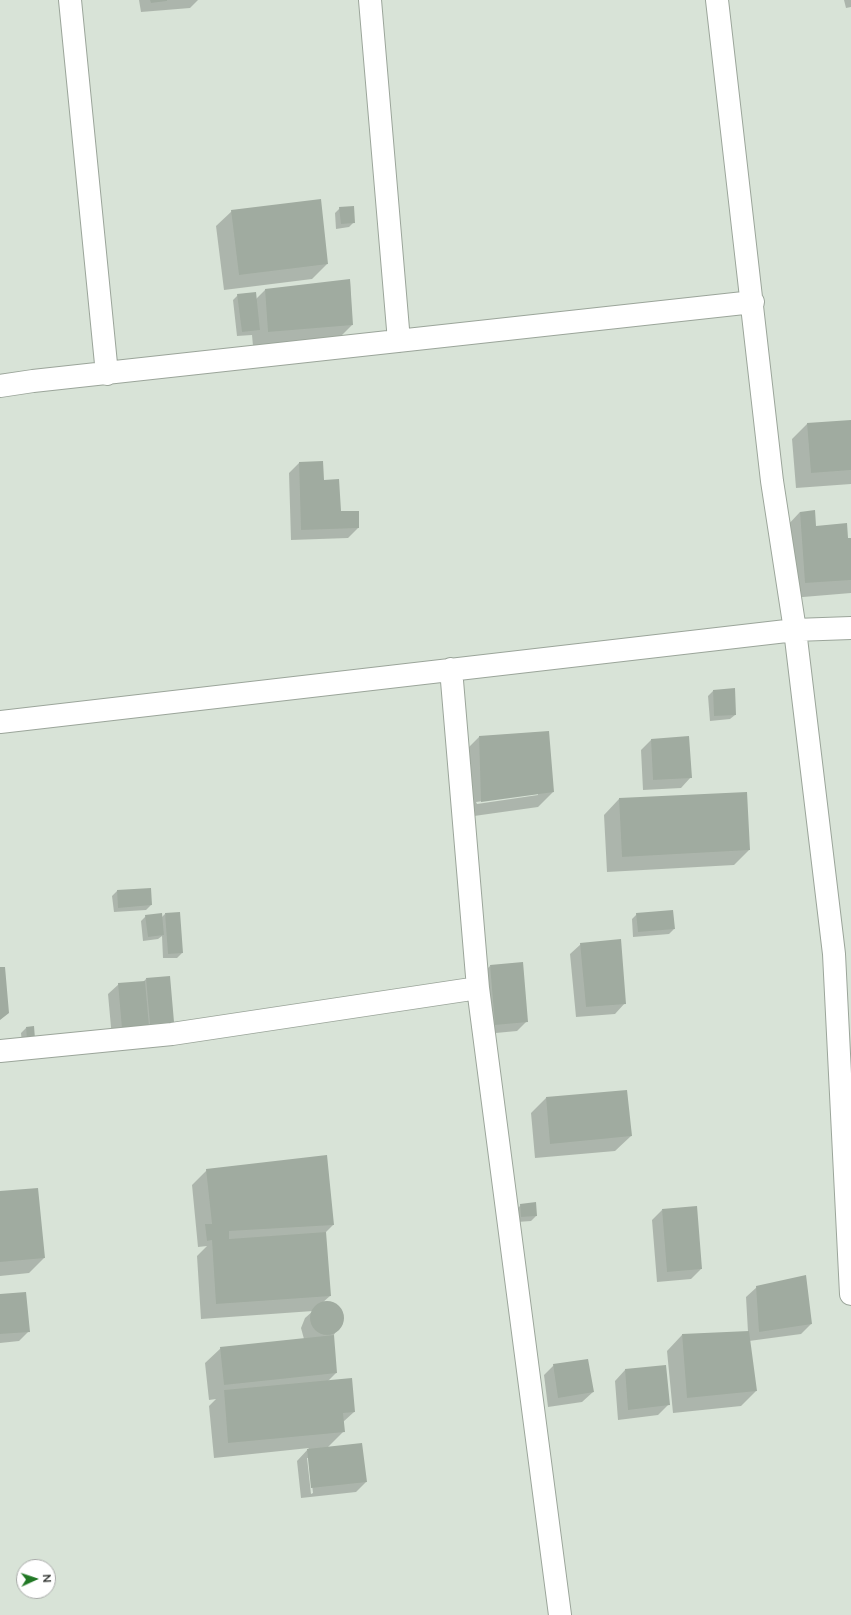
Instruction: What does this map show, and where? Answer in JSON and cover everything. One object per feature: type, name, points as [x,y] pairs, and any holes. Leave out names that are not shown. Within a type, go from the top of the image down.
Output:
[{"type":"street","points":[[70,0],[107,374]]},
{"type":"street","points":[[370,0],[400,341]]},
{"type":"street","points":[[717,0],[753,302],[772,481],[843,953],[851,1294]]},
{"type":"street","points":[[0,386],[33,381],[753,302]]},
{"type":"street","points":[[0,722],[795,630],[851,628]]},
{"type":"street","points":[[451,669],[478,988],[560,1615]]},
{"type":"street","points":[[0,1051],[172,1034],[478,988]]},
{"type":"building","points":[[150,0],[167,0],[167,1],[151,3]]},
{"type":"building","points":[[321,199],[328,264],[239,275],[231,210]]},
{"type":"building","points":[[354,206],[355,223],[341,224],[339,207]]},
{"type":"building","points":[[350,279],[353,325],[268,332],[265,289]]},
{"type":"building","points":[[256,292],[260,330],[242,332],[237,294]]},
{"type":"building","points":[[851,420],[851,470],[811,473],[807,423]]},
{"type":"building","points":[[323,461],[324,480],[339,479],[341,511],[359,511],[359,528],[301,530],[299,462]]},
{"type":"building","points":[[815,510],[816,526],[847,523],[848,538],[851,538],[851,580],[805,583],[800,512]]},
{"type":"building","points":[[735,688],[736,715],[714,716],[713,690]]},
{"type":"building","points":[[549,731],[554,792],[481,802],[479,736]]},
{"type":"building","points":[[689,736],[692,778],[653,780],[651,739]]},
{"type":"building","points":[[747,792],[750,850],[622,857],[619,798]]},
{"type":"building","points":[[151,888],[152,905],[118,908],[117,890]]},
{"type":"building","points":[[673,910],[675,929],[638,932],[636,913]]},
{"type":"building","points":[[180,912],[183,953],[168,954],[165,913]]},
{"type":"building","points":[[162,913],[164,935],[148,937],[145,915]]},
{"type":"building","points":[[621,939],[626,1004],[586,1007],[580,943]]},
{"type":"building","points":[[523,962],[528,1022],[495,1025],[490,965]]},
{"type":"building","points":[[0,967],[5,967],[9,1013],[0,1020]]},
{"type":"building","points":[[170,976],[174,1022],[150,1024],[146,978]]},
{"type":"building","points":[[145,981],[149,1026],[122,1029],[118,983]]},
{"type":"building","points":[[34,1026],[35,1039],[27,1040],[26,1027]]},
{"type":"building","points":[[627,1090],[632,1136],[550,1144],[546,1097]]},
{"type":"building","points":[[327,1155],[334,1225],[229,1231],[229,1239],[326,1232],[331,1296],[216,1304],[212,1240],[207,1241],[205,1224],[212,1224],[206,1169]]},
{"type":"building","points":[[38,1188],[45,1258],[0,1262],[0,1191]]},
{"type":"building","points":[[536,1202],[537,1216],[521,1217],[520,1204]]},
{"type":"building","points":[[697,1206],[702,1269],[667,1272],[662,1209]]},
{"type":"building","points":[[806,1275],[812,1324],[759,1332],[756,1286]]},
{"type":"building","points":[[26,1292],[30,1332],[0,1334],[0,1294]]},
{"type":"building","points":[[327,1301],[339,1306],[344,1318],[339,1330],[327,1335],[315,1330],[310,1318],[315,1306]]},
{"type":"building","points":[[749,1331],[757,1391],[687,1398],[682,1334]]},
{"type":"building","points":[[334,1335],[337,1373],[224,1385],[220,1347]]},
{"type":"building","points":[[588,1359],[594,1392],[558,1398],[553,1364]]},
{"type":"building","points":[[666,1365],[670,1405],[628,1410],[625,1369]]},
{"type":"building","points":[[352,1378],[355,1412],[343,1413],[345,1432],[228,1443],[224,1390]]},
{"type":"building","points":[[362,1443],[367,1482],[311,1488],[307,1449]]}]
